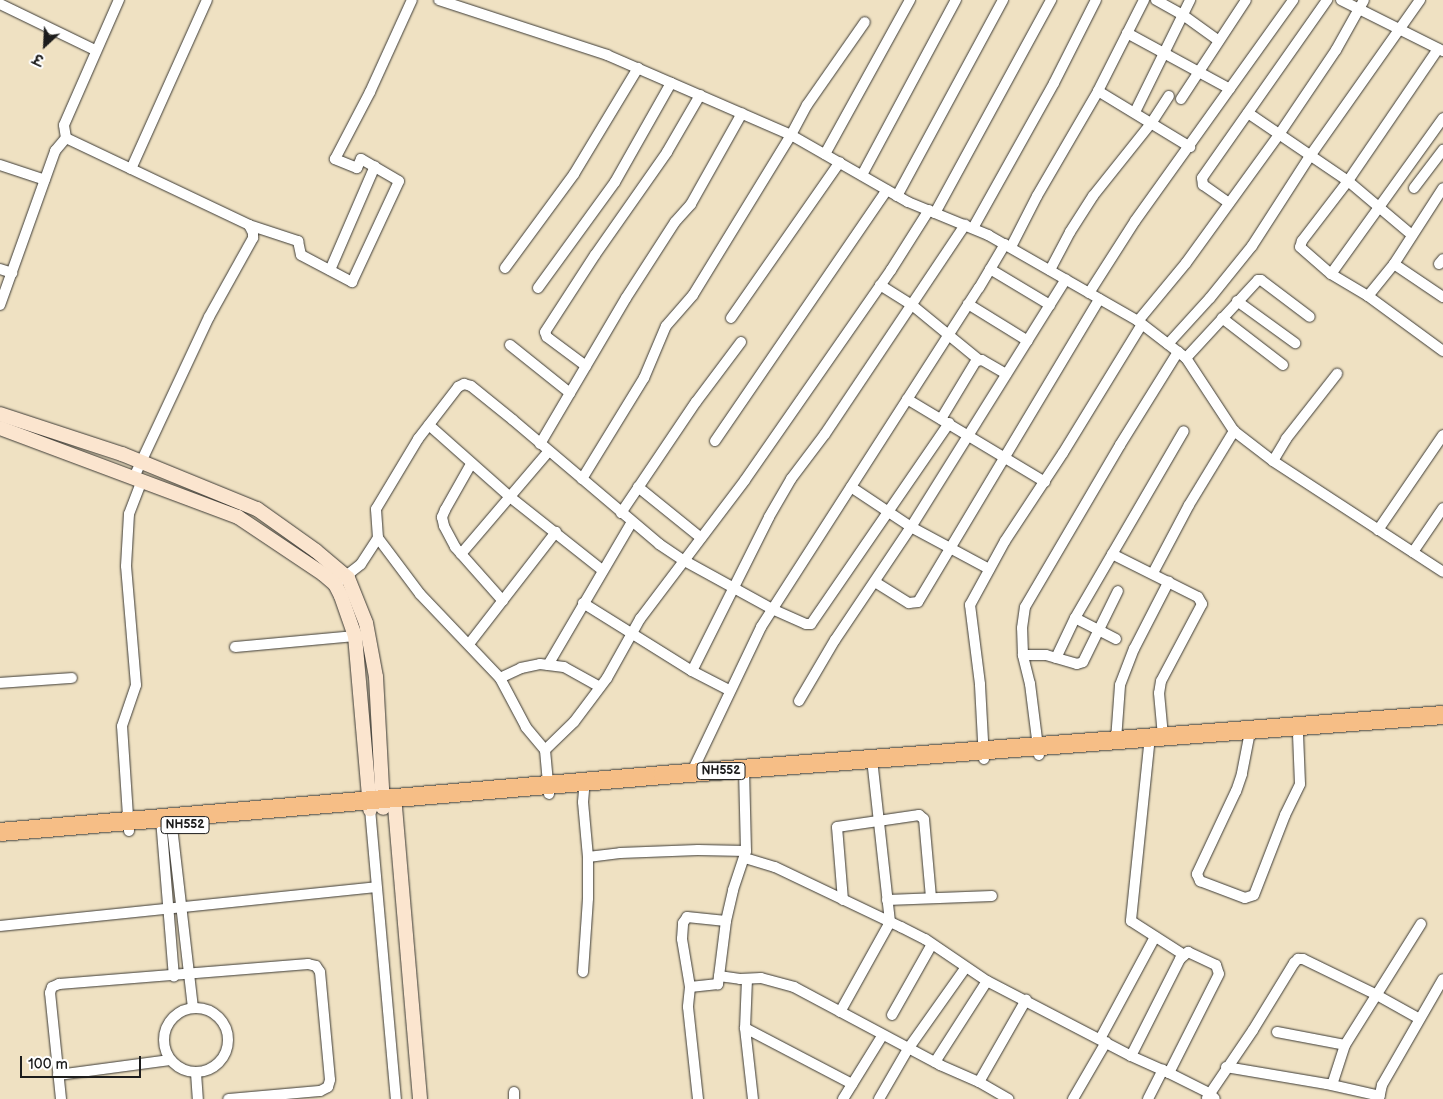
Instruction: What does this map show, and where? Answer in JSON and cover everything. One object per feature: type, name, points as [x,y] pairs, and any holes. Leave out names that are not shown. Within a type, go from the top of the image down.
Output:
[{"type":"highway","name":"NH552","points":[[0,840],[167,822],[690,777],[1039,751],[1443,715]]},
{"type":"highway","name":"NH552","points":[[1039,751],[1116,740],[1156,741],[1249,737],[1443,724]]},
{"type":"highway","name":"NH552","points":[[548,790],[584,791],[690,777]]},
{"type":"highway","name":"NH552","points":[[0,832],[129,826]]},
{"type":"street","points":[[0,305],[56,151],[66,138],[64,125],[95,50],[119,0]]},
{"type":"street","points":[[131,169],[207,0]]},
{"type":"street","points":[[66,138],[249,225],[298,241],[300,255],[352,282],[399,181],[361,159],[357,168],[335,159],[370,92],[412,0]]},
{"type":"street","points":[[439,0],[607,55],[792,135],[897,196],[1008,246],[1066,279],[1140,322],[1182,355],[1234,431],[1274,461],[1443,572]]},
{"type":"street","points":[[825,154],[910,0]]},
{"type":"street","points":[[862,175],[956,0]]},
{"type":"street","points":[[897,196],[1003,0]]},
{"type":"street","points":[[545,750],[574,722],[600,687],[632,633],[683,560],[745,480],[932,212],[1051,0]]},
{"type":"street","points":[[692,671],[769,517],[792,479],[912,305],[969,227],[1054,83],[1096,0]]},
{"type":"street","points":[[690,777],[730,690],[772,609],[990,268],[1008,246],[1098,90],[1144,0]]},
{"type":"street","points":[[1156,0],[1183,15],[1218,41]]},
{"type":"street","points":[[1135,112],[1190,0]]},
{"type":"street","points":[[1181,99],[1246,0]]},
{"type":"street","points":[[1090,293],[1136,221],[1293,0]]},
{"type":"street","points":[[1229,203],[1203,185],[1202,178],[1326,0]]},
{"type":"street","points":[[1341,0],[1362,5],[1399,28],[1441,50],[1348,181],[1302,241],[1300,247],[1332,274],[1368,296],[1443,351]]},
{"type":"street","points":[[1168,344],[1210,298],[1252,246],[1310,156],[1420,0]]},
{"type":"street","points":[[0,4],[95,50]]},
{"type":"street","points":[[984,755],[980,684],[970,605],[1005,540],[1045,482],[1140,322],[1186,263],[1278,136],[1336,50],[1362,5]]},
{"type":"street","points":[[582,479],[644,378],[666,326],[677,310],[693,295],[792,135],[812,97],[826,80],[865,22]]},
{"type":"street","points":[[1127,33],[1230,89]]},
{"type":"street","points":[[505,268],[574,174],[638,68]]},
{"type":"street","points":[[538,288],[615,182],[671,83]]},
{"type":"street","points":[[1098,90],[1190,147]]},
{"type":"street","points":[[586,366],[546,337],[545,332],[595,255],[667,152],[700,95]]},
{"type":"street","points":[[1050,270],[1070,232],[1093,196],[1152,122],[1169,96]]},
{"type":"street","points":[[540,444],[626,298],[675,222],[691,204],[742,113]]},
{"type":"street","points":[[1248,113],[1278,136],[1348,181],[1412,235]]},
{"type":"street","points":[[1332,274],[1443,118]]},
{"type":"street","points":[[1414,188],[1443,150]]},
{"type":"street","points":[[731,318],[840,162]]},
{"type":"street","points":[[0,165],[46,180]]},
{"type":"street","points":[[330,270],[376,166]]},
{"type":"street","points":[[1368,296],[1394,264],[1443,188]]},
{"type":"street","points":[[715,441],[887,190]]},
{"type":"street","points":[[129,826],[122,726],[136,685],[126,566],[129,514],[138,479],[140,462],[209,317],[253,238],[254,233],[249,225]]},
{"type":"street","points":[[1394,264],[1443,297]]},
{"type":"street","points":[[990,268],[1050,305]]},
{"type":"street","points":[[0,269],[12,273]]},
{"type":"street","points":[[798,701],[835,640],[911,527],[1066,279]]},
{"type":"street","points":[[1039,751],[1030,684],[1023,655],[1022,628],[1025,607],[1120,444],[1182,355],[1222,318],[1255,281],[1261,280],[1310,317]]},
{"type":"street","points":[[880,285],[912,305],[979,360],[1006,374]]},
{"type":"street","points":[[875,582],[909,603],[918,602],[1099,299]]},
{"type":"street","points":[[1237,301],[1295,342]]},
{"type":"street","points":[[968,304],[1028,341]]},
{"type":"street","points":[[1222,318],[1283,365]]},
{"type":"street","points":[[621,513],[741,342]]},
{"type":"street","points":[[510,345],[570,393]]},
{"type":"street","points":[[548,790],[545,750],[526,727],[500,678],[420,594],[378,538],[376,509],[418,439],[458,387],[464,384],[471,386],[621,513],[683,560],[772,609],[806,624],[816,620],[889,512],[945,421],[976,361],[979,360]]},
{"type":"street","points":[[1274,461],[1286,439],[1337,374]]},
{"type":"street","points":[[907,399],[1045,482]]},
{"type":"street","points":[[0,414],[140,462],[257,508],[340,580],[366,624],[376,677],[380,805],[376,887],[396,1099]]},
{"type":"street","points":[[429,426],[510,497],[602,570]]},
{"type":"street","points":[[0,428],[238,517],[323,574],[340,580]]},
{"type":"street","points":[[1056,658],[1075,618],[1184,431]]},
{"type":"street","points":[[1153,573],[1189,506],[1234,431]]},
{"type":"street","points":[[1378,530],[1443,435]]},
{"type":"street","points":[[461,554],[549,451]]},
{"type":"street","points":[[471,464],[442,517],[449,539],[503,601]]},
{"type":"street","points":[[638,487],[701,538]]},
{"type":"street","points":[[851,487],[911,527],[989,569]]},
{"type":"street","points":[[1413,552],[1443,508]]},
{"type":"street","points":[[548,665],[602,570],[632,522]]},
{"type":"street","points":[[469,644],[556,532]]},
{"type":"street","points":[[340,580],[361,564],[378,538]]},
{"type":"street","points":[[1112,554],[1198,597],[1202,604],[1161,681],[1156,741],[1131,921],[1184,955]]},
{"type":"street","points":[[340,580],[342,596],[355,636],[420,1099]]},
{"type":"street","points":[[1116,740],[1120,685],[1134,649],[1169,581]]},
{"type":"street","points":[[1023,655],[1056,658],[1077,664],[1083,662],[1118,591]]},
{"type":"street","points":[[583,603],[692,671],[730,690]]},
{"type":"street","points":[[1075,618],[1116,639]]},
{"type":"street","points":[[235,647],[355,636]]},
{"type":"street","points":[[500,678],[521,668],[540,664],[564,667],[600,687]]},
{"type":"street","points":[[0,683],[72,678]]},
{"type":"street","points":[[1249,737],[1242,774],[1236,791],[1197,874],[1200,881],[1246,898],[1254,895],[1285,815],[1300,784],[1298,734]]},
{"type":"street","points":[[840,1012],[890,922],[873,764]]},
{"type":"street","points":[[690,987],[718,984],[726,921],[733,890],[745,854],[744,773]]},
{"type":"street","points":[[584,791],[583,802],[588,857],[584,972]]},
{"type":"street","points":[[842,900],[837,828],[840,825],[922,815],[931,897]]},
{"type":"street","points":[[167,822],[181,908],[192,1008]]},
{"type":"street","points":[[167,822],[169,909],[174,976]]},
{"type":"street","points":[[588,857],[620,853],[698,850],[745,854],[890,922],[932,944],[987,981],[1131,1056],[1166,1071],[1210,1097],[1226,1067],[1253,1030],[1298,959],[1375,994],[1418,1018]]},
{"type":"street","points":[[0,926],[376,887]]},
{"type":"street","points":[[888,900],[992,896]]},
{"type":"street","points":[[698,1099],[688,1007],[690,987],[682,939],[684,919],[687,917],[726,921]]},
{"type":"street","points":[[1332,1085],[1344,1045],[1421,924]]},
{"type":"street","points":[[1073,1099],[1155,937]]},
{"type":"street","points":[[892,1015],[932,944]]},
{"type":"street","points":[[1131,1056],[1184,955],[1188,952],[1216,965],[1219,974],[1166,1071],[1148,1099]]},
{"type":"street","points":[[61,1099],[50,993],[52,988],[59,984],[308,964],[316,966],[320,972],[330,1080],[328,1087],[320,1091],[228,1099]]},
{"type":"street","points":[[879,1099],[908,1049],[966,967]]},
{"type":"street","points":[[719,976],[747,979],[761,978],[788,985],[882,1036],[979,1082],[1008,1099]]},
{"type":"street","points":[[1226,1067],[1332,1085],[1379,1097],[1382,1085],[1418,1018],[1443,978]]},
{"type":"street","points":[[747,979],[745,1028],[753,1099]]},
{"type":"street","points":[[934,1062],[987,981]]},
{"type":"street","points":[[979,1082],[1026,1000]]},
{"type":"street","points":[[192,1008],[210,1011],[223,1022],[229,1039],[225,1056],[213,1068],[196,1073],[182,1070],[170,1060],[164,1049],[163,1035],[168,1022],[179,1012],[192,1008]]},
{"type":"street","points":[[745,1028],[852,1084]]},
{"type":"street","points":[[1277,1032],[1344,1045]]},
{"type":"street","points":[[843,1099],[882,1036]]},
{"type":"street","points":[[58,1075],[170,1060]]},
{"type":"street","points":[[196,1073],[198,1099]]}]
